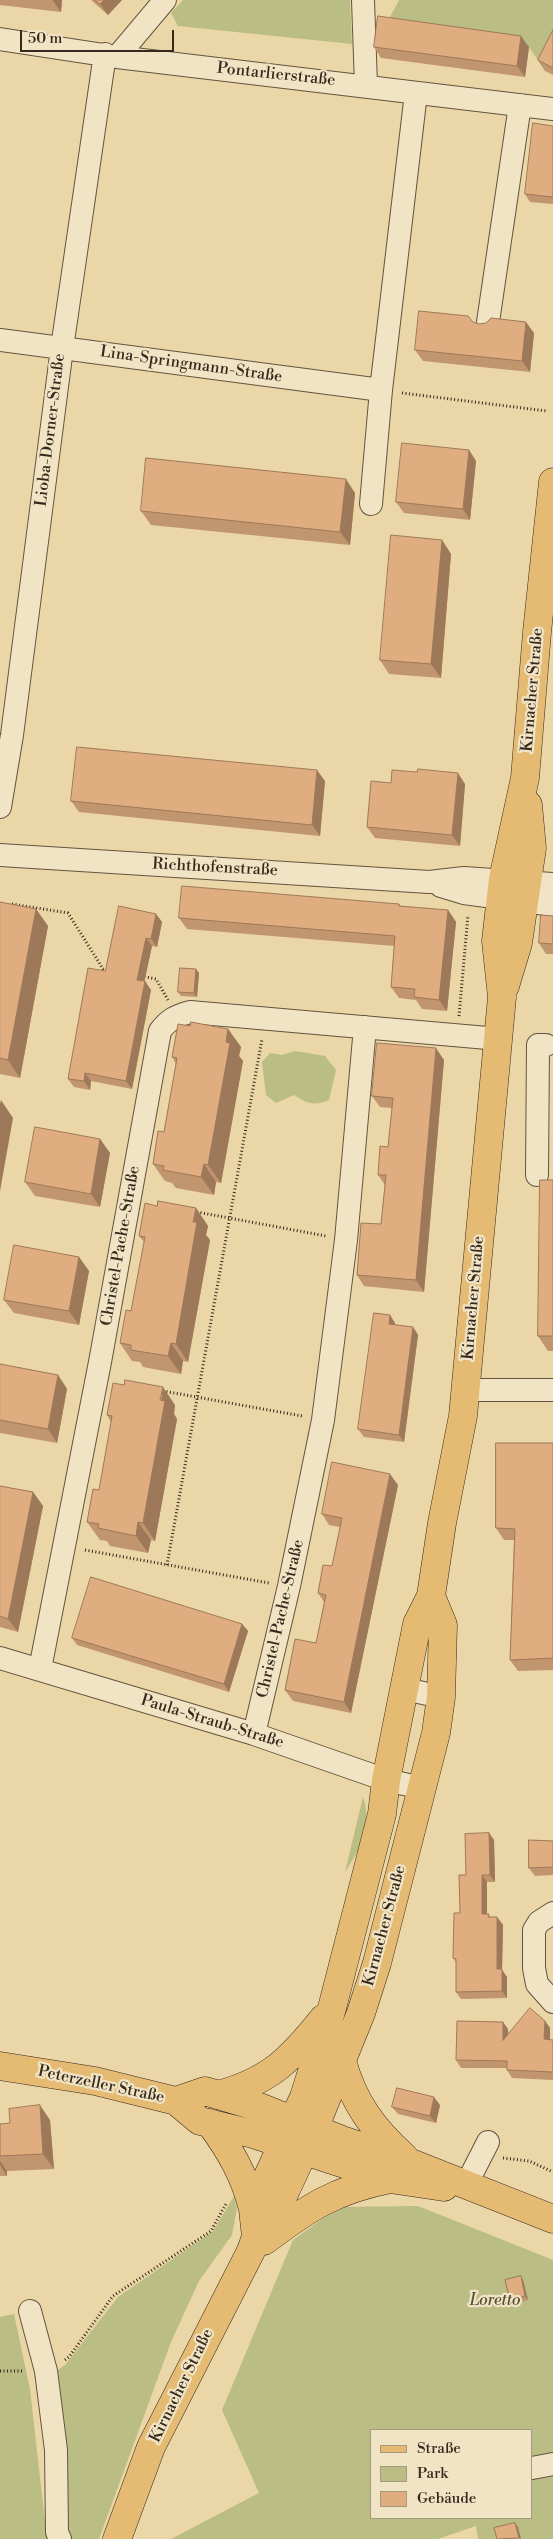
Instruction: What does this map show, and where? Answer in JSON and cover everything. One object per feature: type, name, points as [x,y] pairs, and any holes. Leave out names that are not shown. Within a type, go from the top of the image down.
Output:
[{"type":"main road","name":"Kirnacher Straße","points":[[117,2539],[151,2447],[253,2244],[271,2222],[298,2136],[304,2097],[332,2008],[382,1814],[386,1780],[417,1624],[431,1596],[442,1523],[463,1416],[502,997],[518,943],[522,889],[525,778],[537,632],[553,482]]},
{"type":"main road","name":"Kirnacher Straße","points":[[242,2202],[298,2136],[342,2061],[361,2013],[377,1963],[436,1733],[441,1697],[443,1625],[431,1596]]},
{"type":"main road","points":[[218,2095],[254,2084],[266,2076],[297,2052],[332,2008]]},
{"type":"main road","points":[[342,2061],[352,2092],[361,2110],[385,2140],[411,2163]]},
{"type":"main road","name":"Peterzeller Straße","points":[[0,2066],[95,2081],[176,2101],[205,2091],[262,2108],[298,2136]]},
{"type":"main road","points":[[176,2101],[200,2120],[210,2123],[298,2136],[411,2163],[553,2219]]},
{"type":"main road","points":[[210,2123],[237,2164],[247,2186],[242,2202],[253,2244],[330,2196],[361,2185],[390,2179]]},
{"type":"main road","points":[[298,2136],[390,2179],[474,2189]]},
{"type":"street","points":[[111,55],[165,0]]},
{"type":"street","points":[[363,0],[366,85]]},
{"type":"street","name":"Pontarlierstraße","points":[[0,39],[111,55],[553,109]]},
{"type":"street","name":"Lioba-Dorner-Straße","points":[[0,807],[12,735],[62,348],[111,55]]},
{"type":"street","points":[[370,504],[381,390],[416,93]]},
{"type":"street","points":[[488,322],[520,105]]},
{"type":"street","name":"Lina-Springmann-Straße","points":[[0,340],[381,390]]},
{"type":"street","name":"Richthofenstraße","points":[[0,855],[429,882],[464,878],[522,889],[553,905]]},
{"type":"street","points":[[177,1015],[190,1012],[499,1039]]},
{"type":"street","name":"Christel-Pache-Straße","points":[[40,1668],[160,1031],[168,1021],[177,1015]]},
{"type":"street","name":"Christel-Pache-Straße","points":[[254,1734],[289,1586],[323,1420],[346,1240],[364,1027]]},
{"type":"street","points":[[537,1175],[545,1148],[538,1045],[546,1045]]},
{"type":"street","points":[[465,1390],[553,1390]]},
{"type":"street","name":"Paula-Straub-Straße","points":[[0,1658],[40,1668],[254,1734],[386,1780],[422,1788]]},
{"type":"street","points":[[405,1689],[441,1697]]},
{"type":"street","points":[[553,1913],[539,1922],[534,1930],[534,1968],[537,1984],[553,2002]]},
{"type":"street","points":[[474,2189],[491,2150]]},
{"type":"street","points":[[30,2311],[46,2372],[56,2450],[57,2532],[60,2539]]},
{"type":"street","points":[[533,2468],[553,2464]]},
{"type":"path","points":[[381,390],[547,411]]},
{"type":"path","points":[[10,904],[68,913],[103,969],[112,971]]},
{"type":"path","points":[[457,1035],[466,919],[472,908]]},
{"type":"path","points":[[139,976],[156,979],[177,1015]]},
{"type":"path","points":[[167,1565],[266,1018]]},
{"type":"path","points":[[193,1212],[346,1240]]},
{"type":"path","points":[[160,1391],[323,1420]]},
{"type":"path","points":[[64,1546],[289,1586]]},
{"type":"path","points":[[491,2150],[529,2161],[553,2172]]},
{"type":"path","points":[[0,2371],[46,2372],[69,2357],[113,2296],[212,2231],[242,2202]]},
{"type":"green space","points":[[183,0],[350,0],[352,44],[178,26],[171,13]]},
{"type":"green space","points":[[399,0],[553,0],[553,56],[545,71],[529,47],[385,27]]},
{"type":"green space","points":[[295,1051],[325,1056],[336,1070],[329,1100],[311,1103],[294,1095],[276,1103],[266,1095],[262,1062],[270,1053],[282,1055]]},
{"type":"green space","points":[[363,1797],[367,1818],[364,1836],[345,1872]]},
{"type":"green space","points":[[234,2196],[237,2208],[232,2235],[199,2281],[171,2342],[99,2539],[69,2539],[52,2374],[65,2365],[118,2297],[213,2231]]},
{"type":"green space","name":"Loretto","points":[[418,2206],[553,2260],[553,2539],[478,2539],[476,2526],[438,2539],[171,2539],[259,2493],[222,2410],[293,2240],[339,2207]]},
{"type":"green space","points":[[14,2314],[30,2389],[47,2539],[0,2539],[0,2317]]},
{"type":"building","points":[[95,0],[104,0],[100,4]]},
{"type":"building","points":[[378,16],[521,36],[517,66],[374,47]]},
{"type":"building","points":[[553,30],[553,68],[538,60]]},
{"type":"building","points":[[533,123],[553,126],[553,197],[525,194]]},
{"type":"building","points":[[419,311],[468,316],[473,322],[479,324],[486,323],[491,318],[526,322],[522,361],[415,350]]},
{"type":"building","points":[[402,443],[469,450],[463,509],[396,502]]},
{"type":"building","points":[[146,458],[346,479],[340,532],[141,511]]},
{"type":"building","points":[[391,535],[442,540],[431,664],[380,660]]},
{"type":"building","points":[[77,747],[317,770],[312,825],[71,801]]},
{"type":"building","points":[[418,769],[458,773],[452,835],[367,827],[371,781],[391,783],[392,770],[417,772]]},
{"type":"building","points":[[182,886],[399,904],[399,906],[448,910],[439,1000],[414,997],[415,989],[391,987],[395,936],[179,918]]},
{"type":"building","points":[[0,902],[36,909],[8,1060],[0,1058]]},
{"type":"building","points":[[119,906],[156,914],[151,939],[146,938],[137,980],[145,981],[126,1081],[85,1073],[84,1081],[68,1079],[88,968],[105,971]]},
{"type":"building","points":[[541,915],[553,916],[553,944],[539,943]]},
{"type":"building","points":[[180,968],[196,969],[194,993],[178,992]]},
{"type":"building","points":[[191,1022],[228,1029],[226,1042],[230,1043],[208,1165],[204,1164],[201,1177],[163,1170],[164,1166],[153,1164],[158,1131],[164,1132],[177,1058],[172,1057],[178,1024],[190,1026]]},
{"type":"building","points":[[377,1043],[436,1048],[416,1280],[357,1275],[361,1223],[381,1224],[386,1175],[378,1175],[380,1146],[388,1147],[393,1098],[372,1096]]},
{"type":"building","points":[[35,1127],[100,1139],[91,1194],[25,1182]]},
{"type":"building","points":[[540,1180],[553,1180],[553,1336],[538,1336]]},
{"type":"building","points":[[158,1201],[196,1208],[193,1222],[197,1222],[176,1344],[171,1343],[168,1356],[131,1350],[131,1345],[120,1343],[126,1310],[131,1311],[145,1237],[139,1236],[145,1203],[157,1206]]},
{"type":"building","points":[[14,1245],[79,1257],[69,1311],[4,1300]]},
{"type":"building","points":[[374,1313],[390,1315],[389,1324],[413,1327],[399,1435],[358,1429]]},
{"type":"building","points":[[0,1364],[58,1375],[48,1429],[0,1420]]},
{"type":"building","points":[[125,1380],[163,1387],[160,1400],[165,1401],[143,1523],[138,1522],[136,1536],[98,1528],[99,1524],[87,1522],[93,1489],[99,1490],[112,1416],[107,1415],[113,1383],[124,1385]]},
{"type":"building","points":[[496,1443],[553,1443],[553,1658],[510,1660],[515,1529],[496,1528]]},
{"type":"building","points":[[332,1462],[390,1474],[344,1702],[285,1690],[295,1639],[316,1643],[326,1595],[318,1593],[323,1565],[332,1566],[342,1518],[322,1514]]},
{"type":"building","points":[[0,1486],[33,1492],[8,1619],[0,1616]]},
{"type":"building","points":[[91,1577],[242,1624],[224,1684],[72,1638]]},
{"type":"building","points":[[489,1833],[490,1875],[482,1875],[482,1914],[489,1914],[488,1917],[497,1917],[497,1969],[502,1969],[502,1991],[456,1992],[456,1959],[453,1958],[454,1913],[460,1913],[459,1875],[466,1875],[465,1834]]},
{"type":"building","points":[[529,1840],[553,1841],[553,1867],[529,1868]]},
{"type":"building","points":[[530,2008],[545,2021],[544,2039],[553,2040],[553,2072],[507,2070],[507,2061],[456,2060],[457,2021],[503,2022],[503,2040]]},
{"type":"building","points":[[397,2088],[434,2097],[430,2116],[392,2107]]},
{"type":"building","points":[[40,2105],[43,2154],[0,2156],[0,2124],[10,2123],[9,2109]]},
{"type":"building","points":[[521,2276],[525,2296],[510,2300],[505,2280]]},
{"type":"building","points":[[515,2523],[519,2538],[497,2539],[494,2528]]}]
